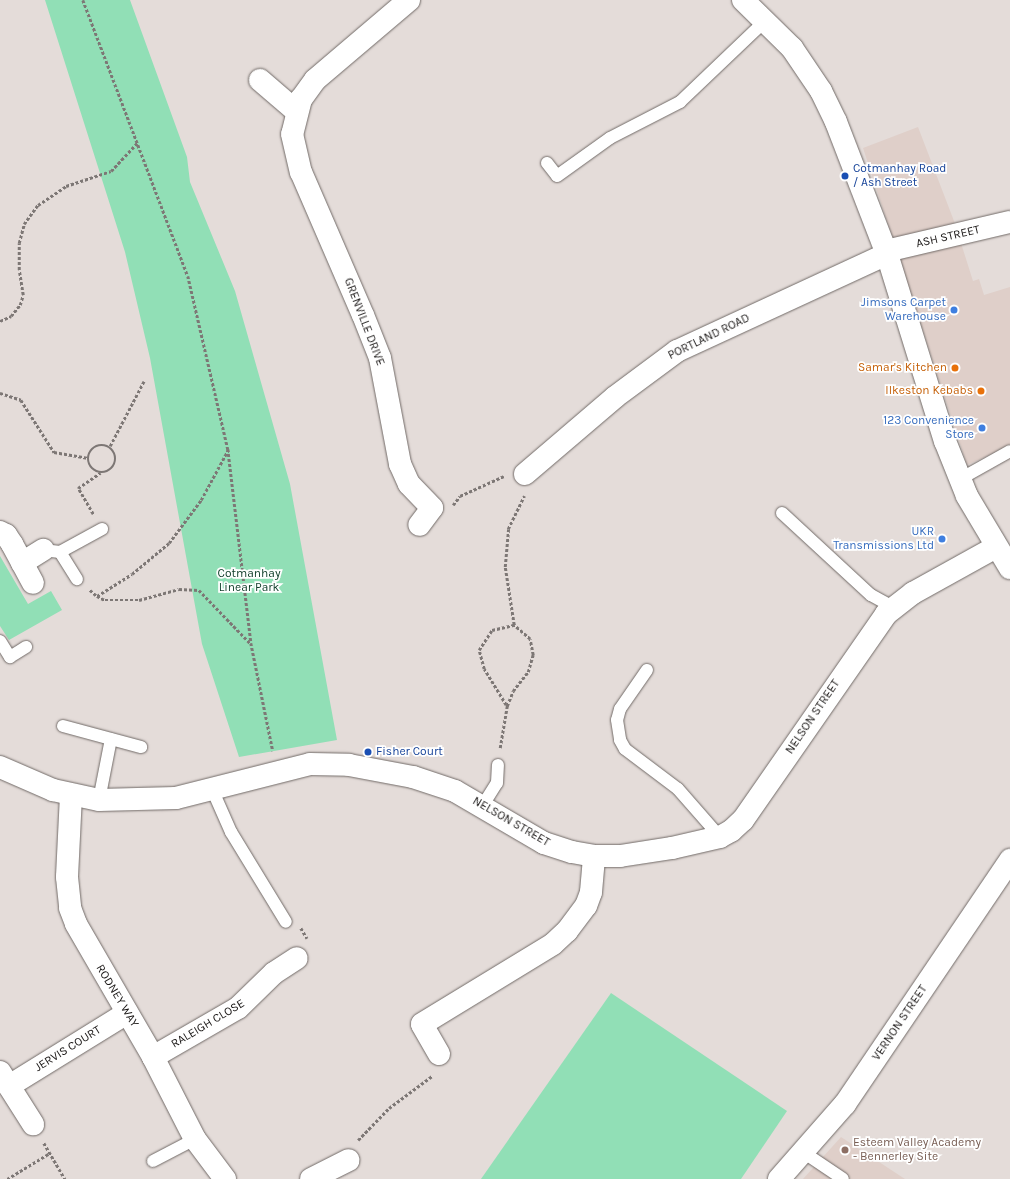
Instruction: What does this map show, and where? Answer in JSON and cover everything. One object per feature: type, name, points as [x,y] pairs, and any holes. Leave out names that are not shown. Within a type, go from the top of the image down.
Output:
[{"type":"street","name":"GRENVILLE DRIVE","points":[[409,0],[315,80],[301,99],[296,111],[292,134],[296,158],[380,358],[400,464],[409,484],[432,508]]},
{"type":"street","points":[[743,0],[766,20],[805,66],[828,105],[887,252],[938,421],[960,479],[996,547],[1010,568]]},
{"type":"street","points":[[260,80],[296,111]]},
{"type":"street","name":"ASH STREET","points":[[887,252],[1010,222]]},
{"type":"street","name":"PORTLAND ROAD","points":[[525,474],[545,447],[677,351],[887,252]]},
{"type":"street","points":[[419,525],[432,508]]},
{"type":"street","points":[[0,532],[6,535],[33,583]]},
{"type":"street","name":"NELSON STREET","points":[[0,767],[71,795],[99,800],[176,798],[276,771],[310,764],[371,768],[413,777],[455,791],[544,842],[594,856],[642,853],[720,837],[731,831],[743,820],[876,626],[893,607],[913,592],[996,547]]},
{"type":"street","points":[[22,563],[51,551]]},
{"type":"street","name":"RODNEY WAY","points":[[71,795],[67,877],[70,908],[80,935],[153,1057],[195,1139],[225,1179]]},
{"type":"street","points":[[439,1054],[422,1024],[553,944],[567,932],[586,906],[591,892],[594,856]]},
{"type":"street","name":"VERNON STREET","points":[[779,1179],[845,1104],[1010,860]]},
{"type":"street","name":"RALEIGH CLOSE","points":[[153,1057],[238,1008],[274,973],[297,958]]},
{"type":"street","name":"JERVIS COURT","points":[[32,1124],[5,1079],[127,1013]]},
{"type":"street","points":[[312,1179],[351,1158]]},
{"type":"lane","points":[[547,163],[557,176],[610,138],[680,102],[766,20]]},
{"type":"lane","points":[[960,479],[1010,451]]},
{"type":"lane","points":[[782,513],[870,595],[893,607]]},
{"type":"lane","points":[[77,579],[51,551],[102,529]]},
{"type":"lane","points":[[0,641],[10,657],[26,647]]},
{"type":"lane","points":[[647,670],[620,709],[617,720],[620,740],[636,758],[678,789],[720,837]]},
{"type":"lane","points":[[63,726],[141,747]]},
{"type":"lane","points":[[99,800],[111,740]]},
{"type":"lane","points":[[483,806],[496,784],[498,765]]},
{"type":"lane","points":[[212,789],[231,832],[286,922]]},
{"type":"lane","points":[[153,1161],[195,1139]]},
{"type":"lane","points":[[803,1152],[843,1179]]},
{"type":"path","points":[[83,0],[188,276],[228,449],[251,643],[276,771]]},
{"type":"path","points":[[0,321],[11,316],[20,305],[23,296],[19,270],[19,243],[24,224],[38,205],[66,186],[111,170],[137,142]]},
{"type":"path","points":[[110,446],[144,381]]},
{"type":"path","points":[[0,393],[21,400],[54,452],[88,458]]},
{"type":"path","points":[[101,473],[90,466],[88,458],[93,447],[98,444],[110,446],[114,451],[116,463],[107,472],[101,473],[78,488],[102,529]]},
{"type":"path","points":[[97,596],[132,574],[169,543],[201,500],[228,449]]},
{"type":"path","points":[[432,508],[447,513],[460,496],[508,474],[516,465],[535,485],[522,498],[515,510],[508,529],[505,567],[514,624],[530,639],[533,655],[528,672],[513,691],[507,706],[498,765]]},
{"type":"path","points":[[77,579],[97,596],[105,600],[139,600],[179,589],[199,590],[251,643]]},
{"type":"path","points":[[507,706],[484,669],[479,650],[492,630],[514,624]]},
{"type":"path","points":[[351,1158],[359,1139],[389,1108],[447,1067],[439,1054]]},
{"type":"path","points":[[32,1124],[65,1179]]},
{"type":"path","points":[[7,1179],[50,1153]]},
{"type":"shaded area","points":[[918,127],[954,221],[973,281],[979,279],[984,295],[1010,287],[1010,446],[967,465],[863,148]]},
{"type":"shaded area","name":"Esteem Valley Academy - Bennerley Site","points":[[841,1137],[905,1179],[803,1179]]},
{"type":"green space","name":"Cotmanhay Linear Park","points":[[45,0],[130,0],[187,157],[190,182],[235,291],[290,484],[337,740],[239,757],[202,644],[150,358],[125,252]]},
{"type":"green space","points":[[0,556],[28,604],[51,591],[62,610],[9,640],[0,626]]},
{"type":"green space","points":[[611,993],[787,1111],[741,1179],[481,1179]]},
{"type":"place","name":"Cotmanhay Road / Ash Street","points":[[845,176]]},
{"type":"place","name":"Jimsons Carpet Warehouse","points":[[954,310]]},
{"type":"place","name":"Samar's Kitchen","points":[[955,368]]},
{"type":"place","name":"Ilkeston Kebabs","points":[[981,391]]},
{"type":"place","name":"123 Convenience Store","points":[[982,428]]},
{"type":"place","name":"UKR Transmissions Ltd","points":[[942,539]]},
{"type":"place","name":"Fisher Court","points":[[368,752]]},
{"type":"place","name":"Esteem Valley Academy - Bennerley Site","points":[[845,1150]]}]
